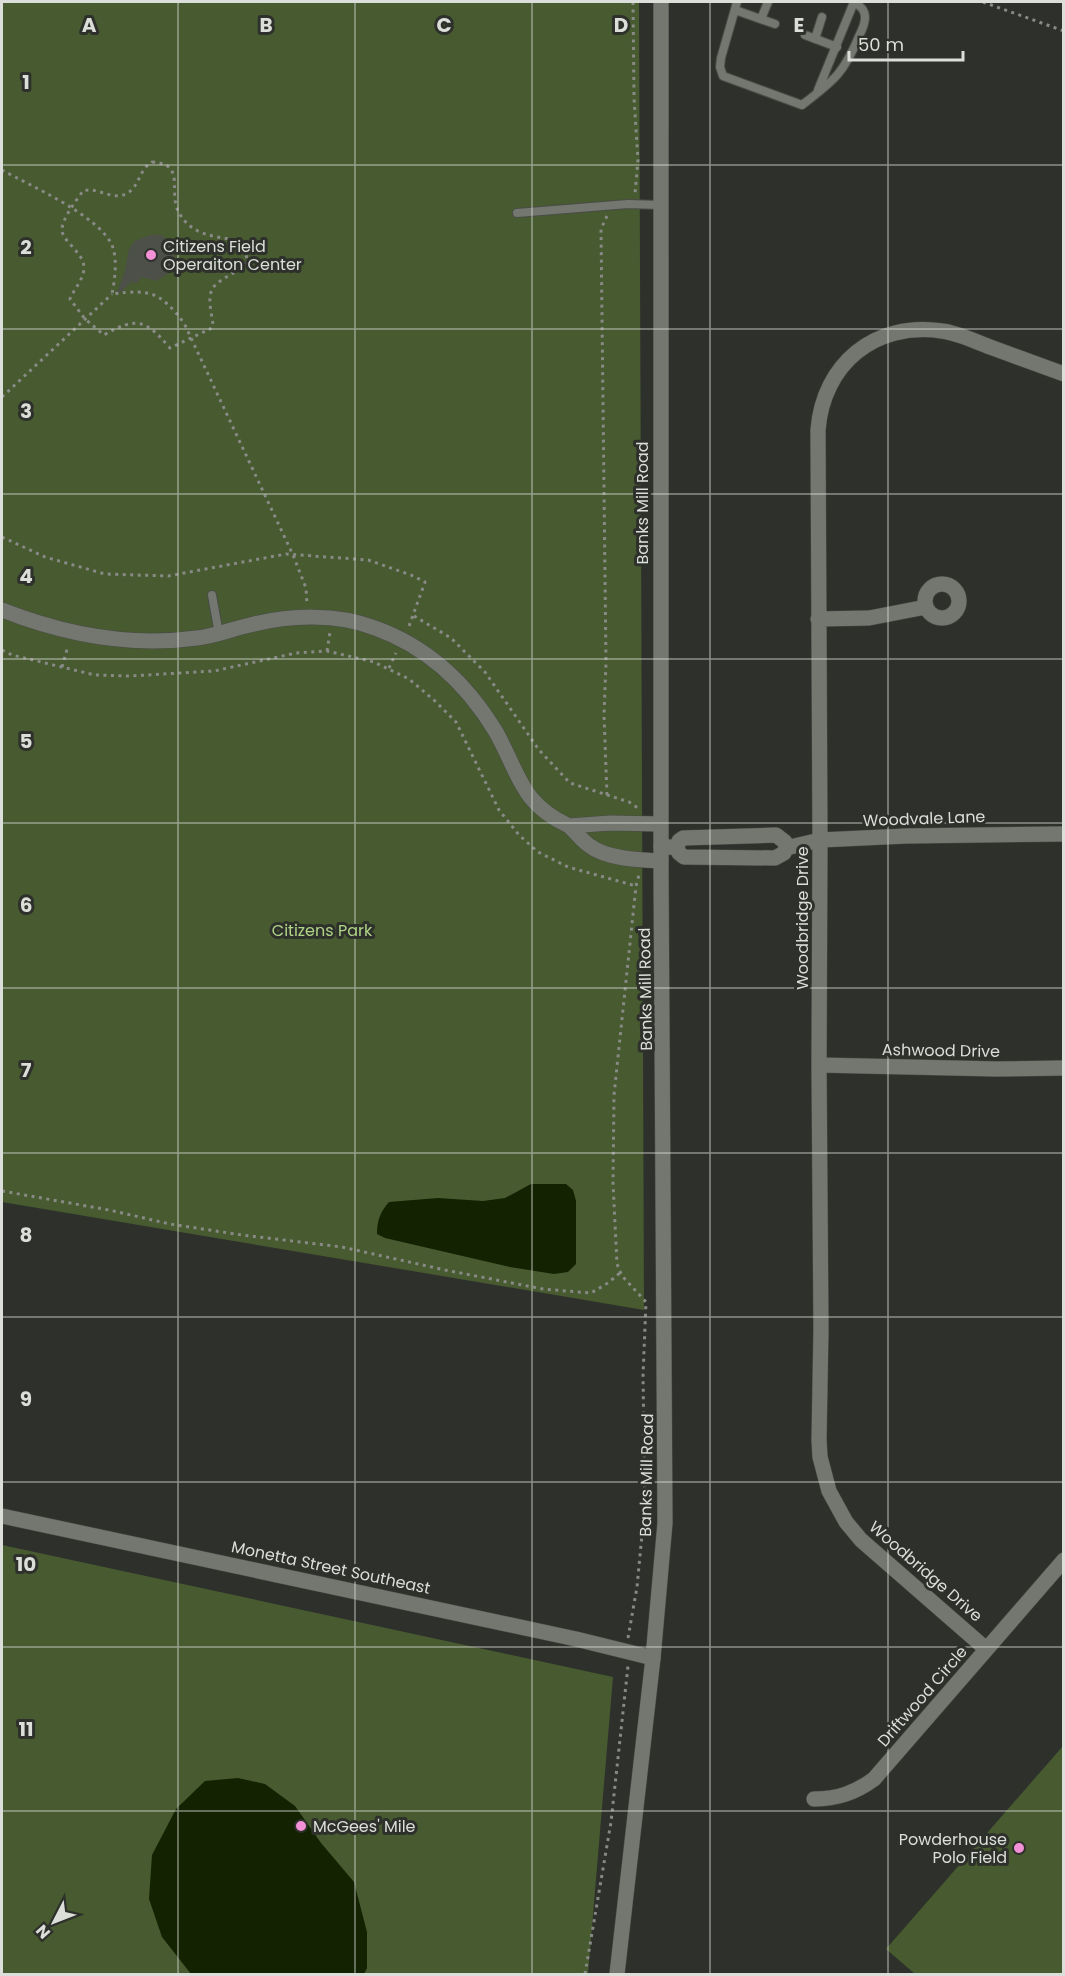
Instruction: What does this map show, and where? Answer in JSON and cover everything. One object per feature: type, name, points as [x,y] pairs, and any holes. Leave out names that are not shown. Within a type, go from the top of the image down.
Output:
[{"type":"street","name":"Banks Mill Road","points":[[617,1974],[665,1523],[661,853],[661,2]]},
{"type":"street","name":"Woodbridge Drive","points":[[986,1649],[861,1540],[837,1507],[824,1474],[819,1440],[822,1329],[819,1065],[819,413],[828,387],[843,364],[864,346],[886,335],[900,332],[929,329],[957,334],[1064,374]]},
{"type":"street","points":[[818,619],[868,618],[926,607]]},
{"type":"street","name":"Woodvale Lane","points":[[2,610],[73,632],[127,640],[199,638],[251,625],[307,618],[333,619],[372,626],[403,639],[439,663],[464,688],[496,733],[524,790],[542,810],[569,826],[589,846],[627,859],[642,860],[677,848],[684,857],[775,858],[784,853],[786,848],[820,840],[906,836],[1064,834]]},
{"type":"street","points":[[569,826],[610,823],[661,824]]},
{"type":"street","points":[[677,848],[679,841],[683,838],[776,835],[784,842],[786,848]]},
{"type":"street","name":"Ashwood Drive","points":[[819,1065],[998,1069],[1064,1068]]},
{"type":"street","name":"Monetta Street Southeast","points":[[2,1516],[652,1658]]},
{"type":"street","name":"Driftwood Circle","points":[[814,1799],[827,1799],[852,1793],[874,1779],[1064,1560]]},
{"type":"lane","points":[[761,19],[768,2]]},
{"type":"lane","points":[[775,24],[736,6],[720,67],[723,76],[802,105],[815,96],[843,70],[865,22],[864,11],[854,2],[815,96]]},
{"type":"lane","points":[[815,39],[822,17]]},
{"type":"lane","points":[[805,35],[837,47]]},
{"type":"lane","points":[[517,213],[628,204],[660,205]]},
{"type":"lane","points":[[212,594],[219,634]]},
{"type":"path","points":[[607,796],[604,715],[606,663],[601,229],[607,215],[616,207],[628,204],[636,191],[638,160],[634,108],[633,2]]},
{"type":"path","points":[[983,2],[1064,32]]},
{"type":"path","points":[[152,162],[163,162],[171,168],[175,175],[174,202],[180,216],[204,234],[236,240],[246,254],[245,262],[240,270],[216,283],[211,292],[213,326],[170,348],[148,326],[137,322],[123,324],[104,335],[85,319],[70,299],[82,278],[84,267],[77,250],[63,235],[62,228],[83,191],[87,189],[119,196],[129,192],[136,184],[144,167],[152,162]]},
{"type":"path","points":[[2,170],[93,223],[112,245],[115,268],[112,294]]},
{"type":"path","points":[[2,396],[112,294],[133,292],[155,294],[170,305],[184,323],[293,555],[306,588],[307,618]]},
{"type":"path","points":[[2,537],[45,557],[105,574],[168,576],[286,554],[368,560],[425,582],[414,616],[389,668]]},
{"type":"path","points":[[414,616],[451,638],[486,672],[540,750],[570,783],[629,802],[646,813],[645,824]]},
{"type":"path","points":[[327,651],[333,619]]},
{"type":"path","points":[[62,668],[73,632]]},
{"type":"path","points":[[2,650],[62,668],[95,675],[214,671],[296,653],[327,651],[374,662],[409,679],[456,722],[499,810],[538,852],[568,867],[636,886]]},
{"type":"path","points":[[585,1974],[611,1822],[628,1680],[628,1634],[637,1587],[645,1503],[646,1302],[617,1264],[613,1183],[615,1095],[636,886],[642,860]]},
{"type":"path","points":[[2,1191],[109,1210],[170,1224],[342,1247],[543,1289],[591,1293],[621,1272]]},
{"type":"green space","name":"Citizens Park","points":[[2,2],[639,2],[644,1310],[2,1202]]},
{"type":"green space","name":"McGees' Mile","points":[[2,1545],[613,1677],[588,1974],[2,1974]]},
{"type":"green space","name":"Powderhouse Polo Field","points":[[1063,1746],[1063,1974],[915,1974],[886,1949]]},
{"type":"shaded area","points":[[531,1184],[566,1184],[573,1190],[576,1201],[576,1264],[568,1272],[554,1274],[510,1267],[385,1238],[377,1234],[383,1209],[389,1202],[438,1198],[483,1201],[505,1198]]},
{"type":"shaded area","points":[[238,1778],[265,1784],[295,1806],[321,1843],[354,1882],[367,1932],[367,1968],[364,1974],[191,1974],[162,1937],[149,1899],[152,1855],[176,1809],[205,1781]]},
{"type":"building","name":"Citizens Field Operaiton Center","points":[[150,235],[162,235],[174,249],[175,261],[166,275],[156,281],[142,277],[136,284],[133,281],[116,296],[125,271],[129,249],[135,241]]},
{"type":"place","name":"Citizens Field Operaiton Center","points":[[151,255]]},
{"type":"place","name":"McGees' Mile","points":[[301,1826]]},
{"type":"place","name":"Powderhouse Polo Field","points":[[1019,1848]]}]
